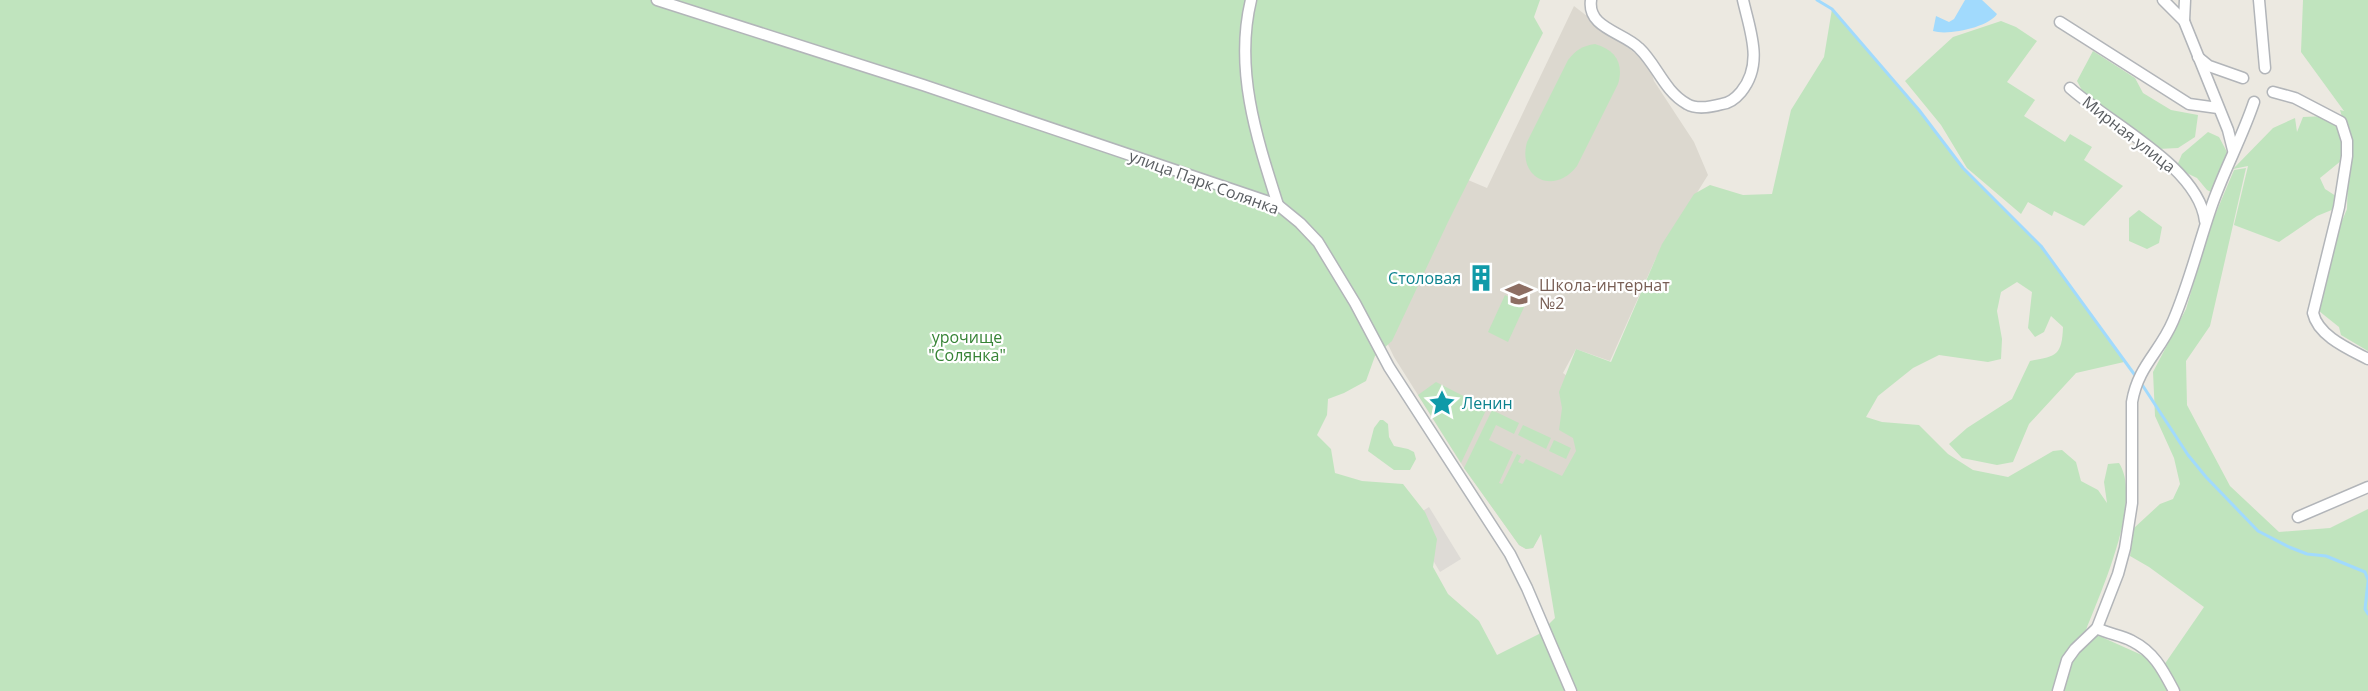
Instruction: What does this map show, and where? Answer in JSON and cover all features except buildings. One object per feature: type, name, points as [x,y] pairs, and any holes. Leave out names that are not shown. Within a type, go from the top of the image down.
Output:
[{"type":"street","name":"улица Парк Солянка","points":[[657,0],[923,85],[1278,205],[1318,242],[1355,303],[1389,367],[1510,554],[1527,588],[1570,691]]},
{"type":"street","points":[[1251,0],[1247,25],[1247,83],[1258,145],[1278,205]]},
{"type":"street","points":[[1591,0],[1590,8],[1594,19],[1638,47],[1655,66],[1665,85],[1684,103],[1699,107],[1726,104],[1737,97],[1745,87],[1755,64],[1755,51],[1743,0]]},
{"type":"street","points":[[2163,0],[2184,21]]},
{"type":"street","points":[[2185,0],[2184,21],[2228,130],[2233,150]]},
{"type":"street","points":[[2259,0],[2265,68]]},
{"type":"street","points":[[2060,22],[2189,104],[2218,108]]},
{"type":"street","points":[[2196,54],[2209,66],[2243,78]]},
{"type":"street","name":"Мирная улица","points":[[2070,88],[2170,165],[2189,183],[2204,212],[2206,229]]},
{"type":"street","points":[[2273,92],[2295,98],[2341,122],[2347,141],[2347,156],[2339,207],[2313,314],[2316,324],[2342,345],[2368,359]]},
{"type":"street","points":[[2058,691],[2067,660],[2097,628],[2118,574],[2132,503],[2134,390],[2140,375],[2172,325],[2187,289],[2210,210],[2254,102]]},
{"type":"street","points":[[2298,517],[2368,487]]},
{"type":"street","points":[[2097,628],[2132,640],[2153,655],[2174,691]]},
{"type":"shaded area","name":"Школа-интернат №2","points":[[1574,6],[1649,64],[1654,81],[1694,142],[1708,175],[1655,260],[1610,361],[1576,349],[1563,373],[1597,400],[1602,410],[1533,548],[1526,549],[1519,545],[1464,468],[1394,357],[1380,328],[1461,177],[1487,188]]},
{"type":"shaded area","points":[[1429,507],[1461,559],[1440,572],[1418,535],[1412,518]]},
{"type":"green space","name":"урочище \"Солянка\"","points":[[0,0],[1540,0],[1534,17],[1543,33],[1448,222],[1392,341],[1375,356],[1366,381],[1328,399],[1327,415],[1317,435],[1331,449],[1335,473],[1362,481],[1403,484],[1425,512],[1437,539],[1433,567],[1448,594],[1479,621],[1497,655],[1539,634],[1555,618],[1541,534],[1533,548],[1526,549],[1519,545],[1464,468],[1492,410],[1519,423],[1514,434],[1496,425],[1489,440],[1513,452],[1499,483],[1502,484],[1517,454],[1521,456],[1518,462],[1523,464],[1526,459],[1562,476],[1576,451],[1573,438],[1559,430],[1562,408],[1559,392],[1576,349],[1611,362],[1662,244],[1694,194],[1710,185],[1743,195],[1772,194],[1791,110],[1824,57],[1832,9],[1919,110],[1963,168],[2041,246],[2124,362],[2076,373],[2029,424],[2013,462],[1997,465],[1962,458],[1949,444],[1967,428],[2012,399],[2030,361],[2052,356],[2061,344],[2063,327],[2051,316],[2044,332],[2035,337],[2028,328],[2032,292],[2017,282],[2001,292],[1997,311],[2002,339],[2001,359],[1988,362],[1939,355],[1913,368],[1878,396],[1866,417],[1882,422],[1919,425],[1948,454],[1973,470],[2008,477],[2053,451],[2062,450],[2076,462],[2081,481],[2098,490],[2107,503],[2104,482],[2108,464],[2119,463],[2125,479],[2126,499],[2123,522],[2109,570],[2086,630],[2164,665],[2204,607],[2130,556],[2134,528],[2160,504],[2173,499],[2180,484],[2174,458],[2155,416],[2153,372],[2186,309],[2210,227],[2234,170],[2246,168],[2210,326],[2186,361],[2187,405],[2230,486],[2279,532],[2330,528],[2368,509],[2368,691],[0,691]]},
{"type":"green space","points":[[2303,0],[2368,0],[2368,351],[2341,335],[2339,327],[2319,311],[2326,259],[2347,209],[2349,141],[2340,110],[2344,111],[2301,52]]},
{"type":"green space","points":[[2001,21],[2016,27],[2037,41],[2007,82],[2035,100],[2024,116],[2065,142],[2070,134],[2092,147],[2084,160],[2123,186],[2084,226],[2054,211],[2052,216],[2028,202],[2021,214],[1967,168],[1941,125],[1905,81],[1953,37]]},
{"type":"green space","points":[[1595,44],[1608,50],[1617,59],[1620,70],[1618,84],[1577,166],[1568,175],[1558,180],[1540,179],[1527,165],[1525,155],[1527,142],[1568,60],[1580,49]]},
{"type":"green space","points":[[2093,51],[2135,78],[2143,93],[2171,110],[2198,115],[2195,137],[2178,148],[2158,149],[2085,96],[2077,81]]},
{"type":"green space","points":[[2326,116],[2335,119],[2347,156],[2320,178],[2325,189],[2339,198],[2339,207],[2317,216],[2279,242],[2234,225],[2248,166],[2233,169],[2273,128],[2295,118],[2297,132],[2303,117]]},
{"type":"green space","points":[[2208,132],[2219,137],[2227,152],[2213,193],[2207,190],[2197,178],[2176,168],[2182,154]]},
{"type":"green space","points":[[2139,210],[2162,227],[2159,243],[2147,249],[2129,241],[2129,218]]},
{"type":"green space","points":[[1505,295],[1525,305],[1508,342],[1488,332]]},
{"type":"green space","points":[[1436,382],[1487,408],[1461,463],[1418,395]]},
{"type":"green space","points":[[1380,420],[1388,424],[1389,437],[1394,446],[1414,452],[1416,459],[1410,470],[1394,470],[1368,451],[1374,428]]},
{"type":"green space","points":[[1523,425],[1551,438],[1546,449],[1518,435]]},
{"type":"green space","points":[[1554,440],[1571,448],[1566,459],[1549,451]]},
{"type":"water","points":[[1965,0],[1982,0],[1997,14],[1986,23],[1968,29],[1948,32],[1933,31],[1936,16],[1949,22],[1954,19]]},
{"type":"waterway","points":[[1817,0],[1832,9],[1919,110],[1963,168],[2041,246],[2137,378]]},
{"type":"waterway","points":[[2141,383],[2188,455],[2258,531],[2307,554],[2326,556],[2365,572],[2368,580]]},
{"type":"waterway","points":[[2368,582],[2365,609],[2368,614]]},
{"type":"place","name":"Столовая","points":[[1481,278]]},
{"type":"place","name":"Школа-интернат №2","points":[[1519,294]]},
{"type":"place","name":"Ленин","points":[[1442,403]]}]
